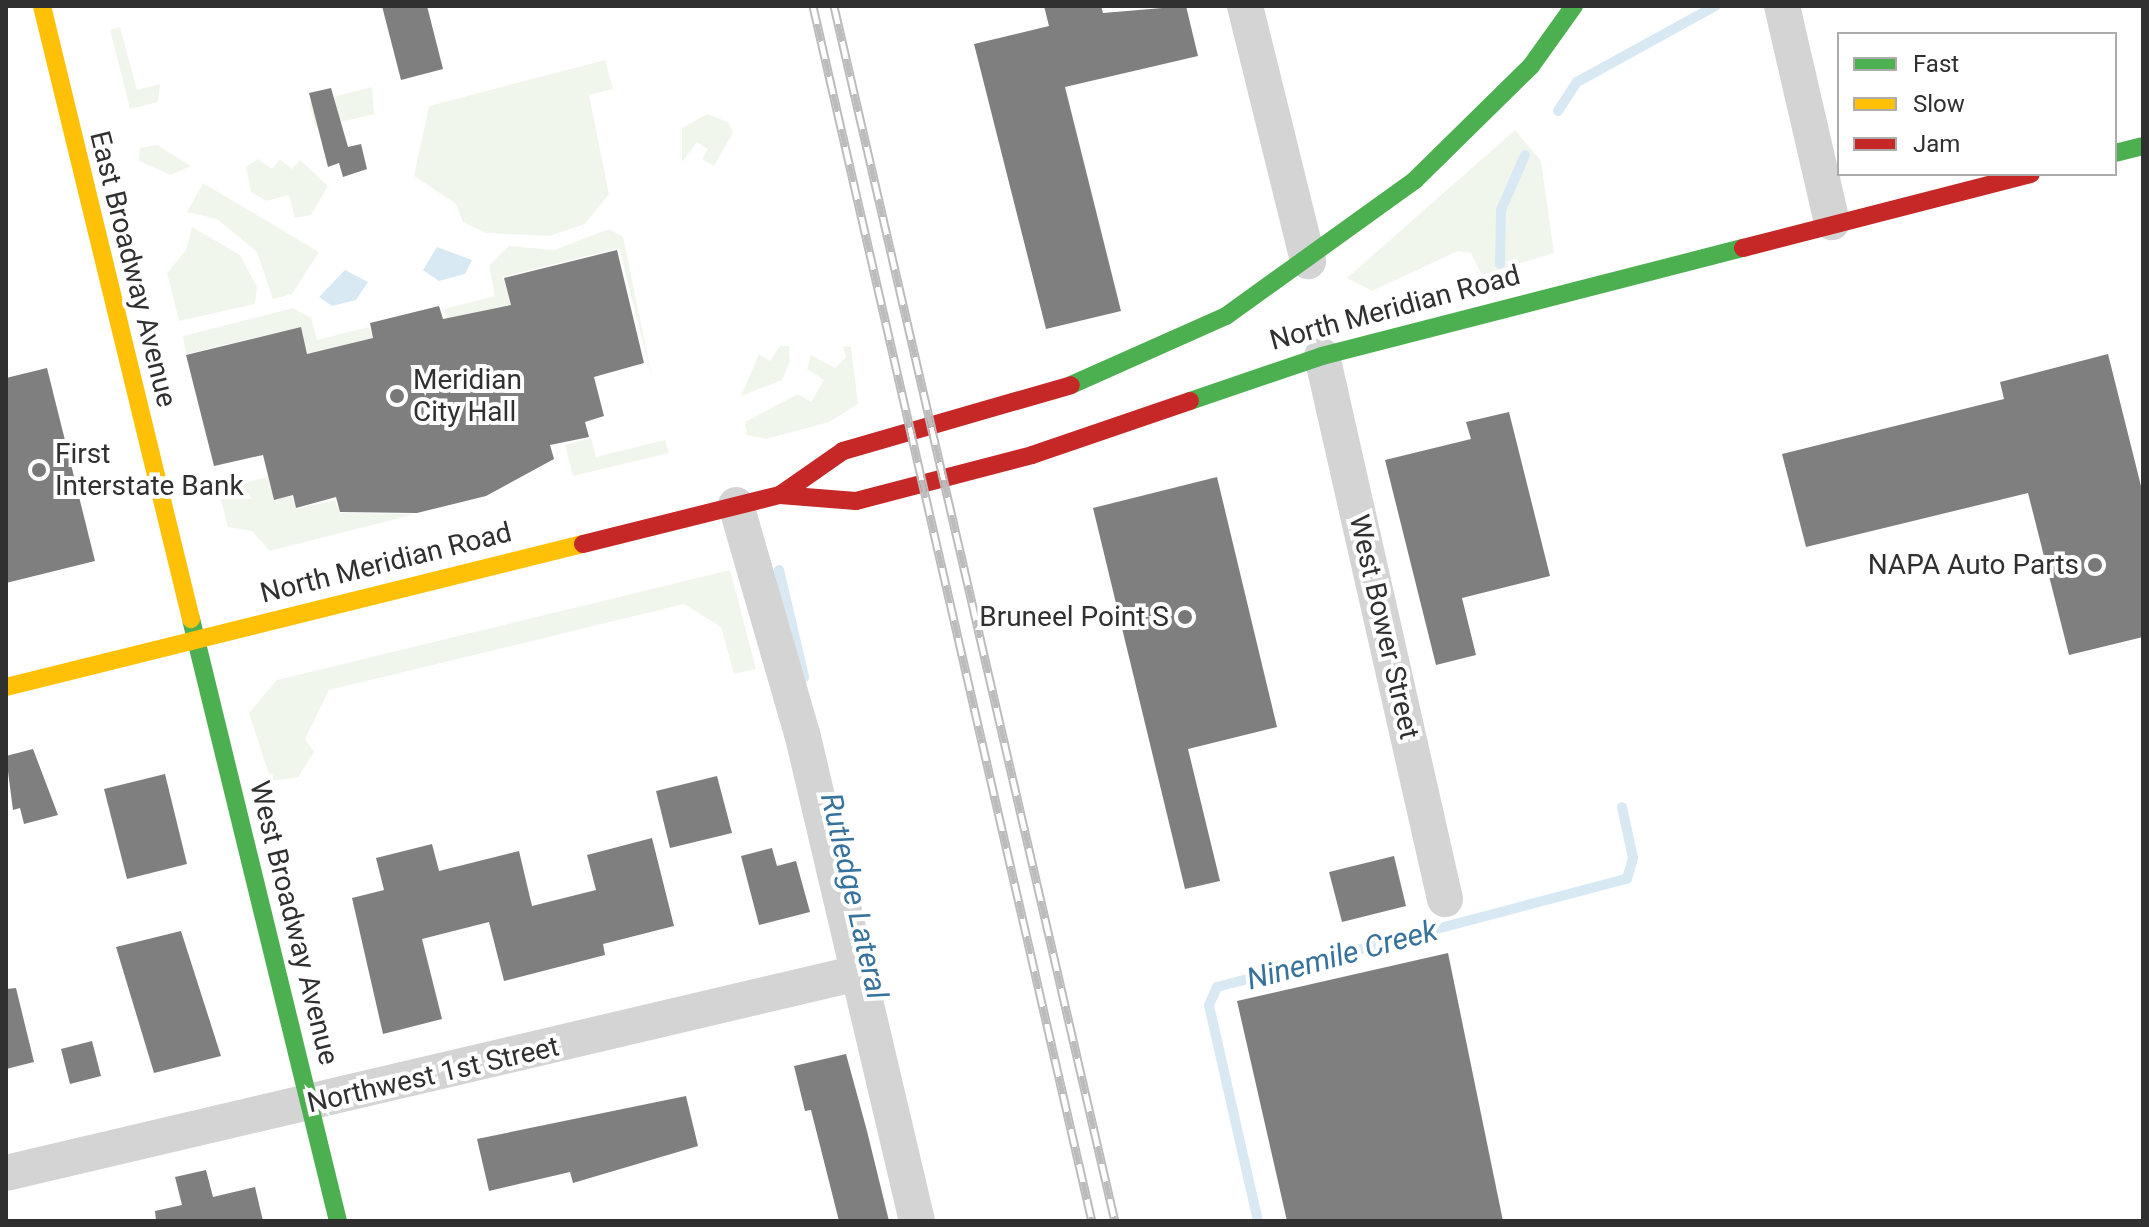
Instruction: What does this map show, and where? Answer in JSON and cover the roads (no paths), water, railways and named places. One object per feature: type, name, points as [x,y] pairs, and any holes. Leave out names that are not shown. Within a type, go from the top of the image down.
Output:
[{"type":"main road","name":"East Broadway Avenue","points":[[42,6],[196,639]]},
{"type":"main road","name":"North Meridian Road","points":[[780,495],[843,451],[1035,401],[1108,373],[1226,316],[1308,261],[1415,180],[1531,66],[1574,6]]},
{"type":"main road","points":[[2117,152],[2143,146]]},
{"type":"main road","name":"North Meridian Road","points":[[6,687],[780,495],[856,501],[1032,455],[1322,356],[1832,222],[2023,176]]},
{"type":"main road","name":"West Broadway Avenue","points":[[196,639],[338,1221]]},
{"type":"street","points":[[1245,6],[1308,261]]},
{"type":"street","points":[[1782,6],[1832,222]]},
{"type":"street","name":"West Bower Street","points":[[1322,356],[1445,899]]},
{"type":"street","points":[[736,505],[802,733],[917,1221]]},
{"type":"street","name":"Northwest 1st Street","points":[[6,1173],[309,1105],[858,973]]},
{"type":"water","points":[[437,247],[472,260],[465,274],[439,281],[423,270]]},
{"type":"water","points":[[345,270],[368,282],[356,300],[332,306],[319,297]]},
{"type":"waterway","name":"Ninemile Creek","points":[[1558,111],[1577,82],[1715,6]]},
{"type":"waterway","name":"Ninemile Creek","points":[[1500,264],[1501,210],[1525,155]]},
{"type":"waterway","name":"Rutledge Lateral","points":[[779,570],[804,677]]},
{"type":"waterway","name":"Ninemile Creek","points":[[1258,1221],[1209,1005],[1217,987],[1627,879],[1633,858],[1622,807]]},
{"type":"railway","points":[[813,6],[1092,1221]]},
{"type":"railway","points":[[834,6],[1115,1221]]},
{"type":"place","name":"Meridian City Hall","points":[[397,396]]},
{"type":"place","name":"First Interstate Bank","points":[[39,470]]},
{"type":"place","name":"NAPA Auto Parts","points":[[2095,565]]},
{"type":"place","name":"Bruneel Point S","points":[[1185,617]]}]
